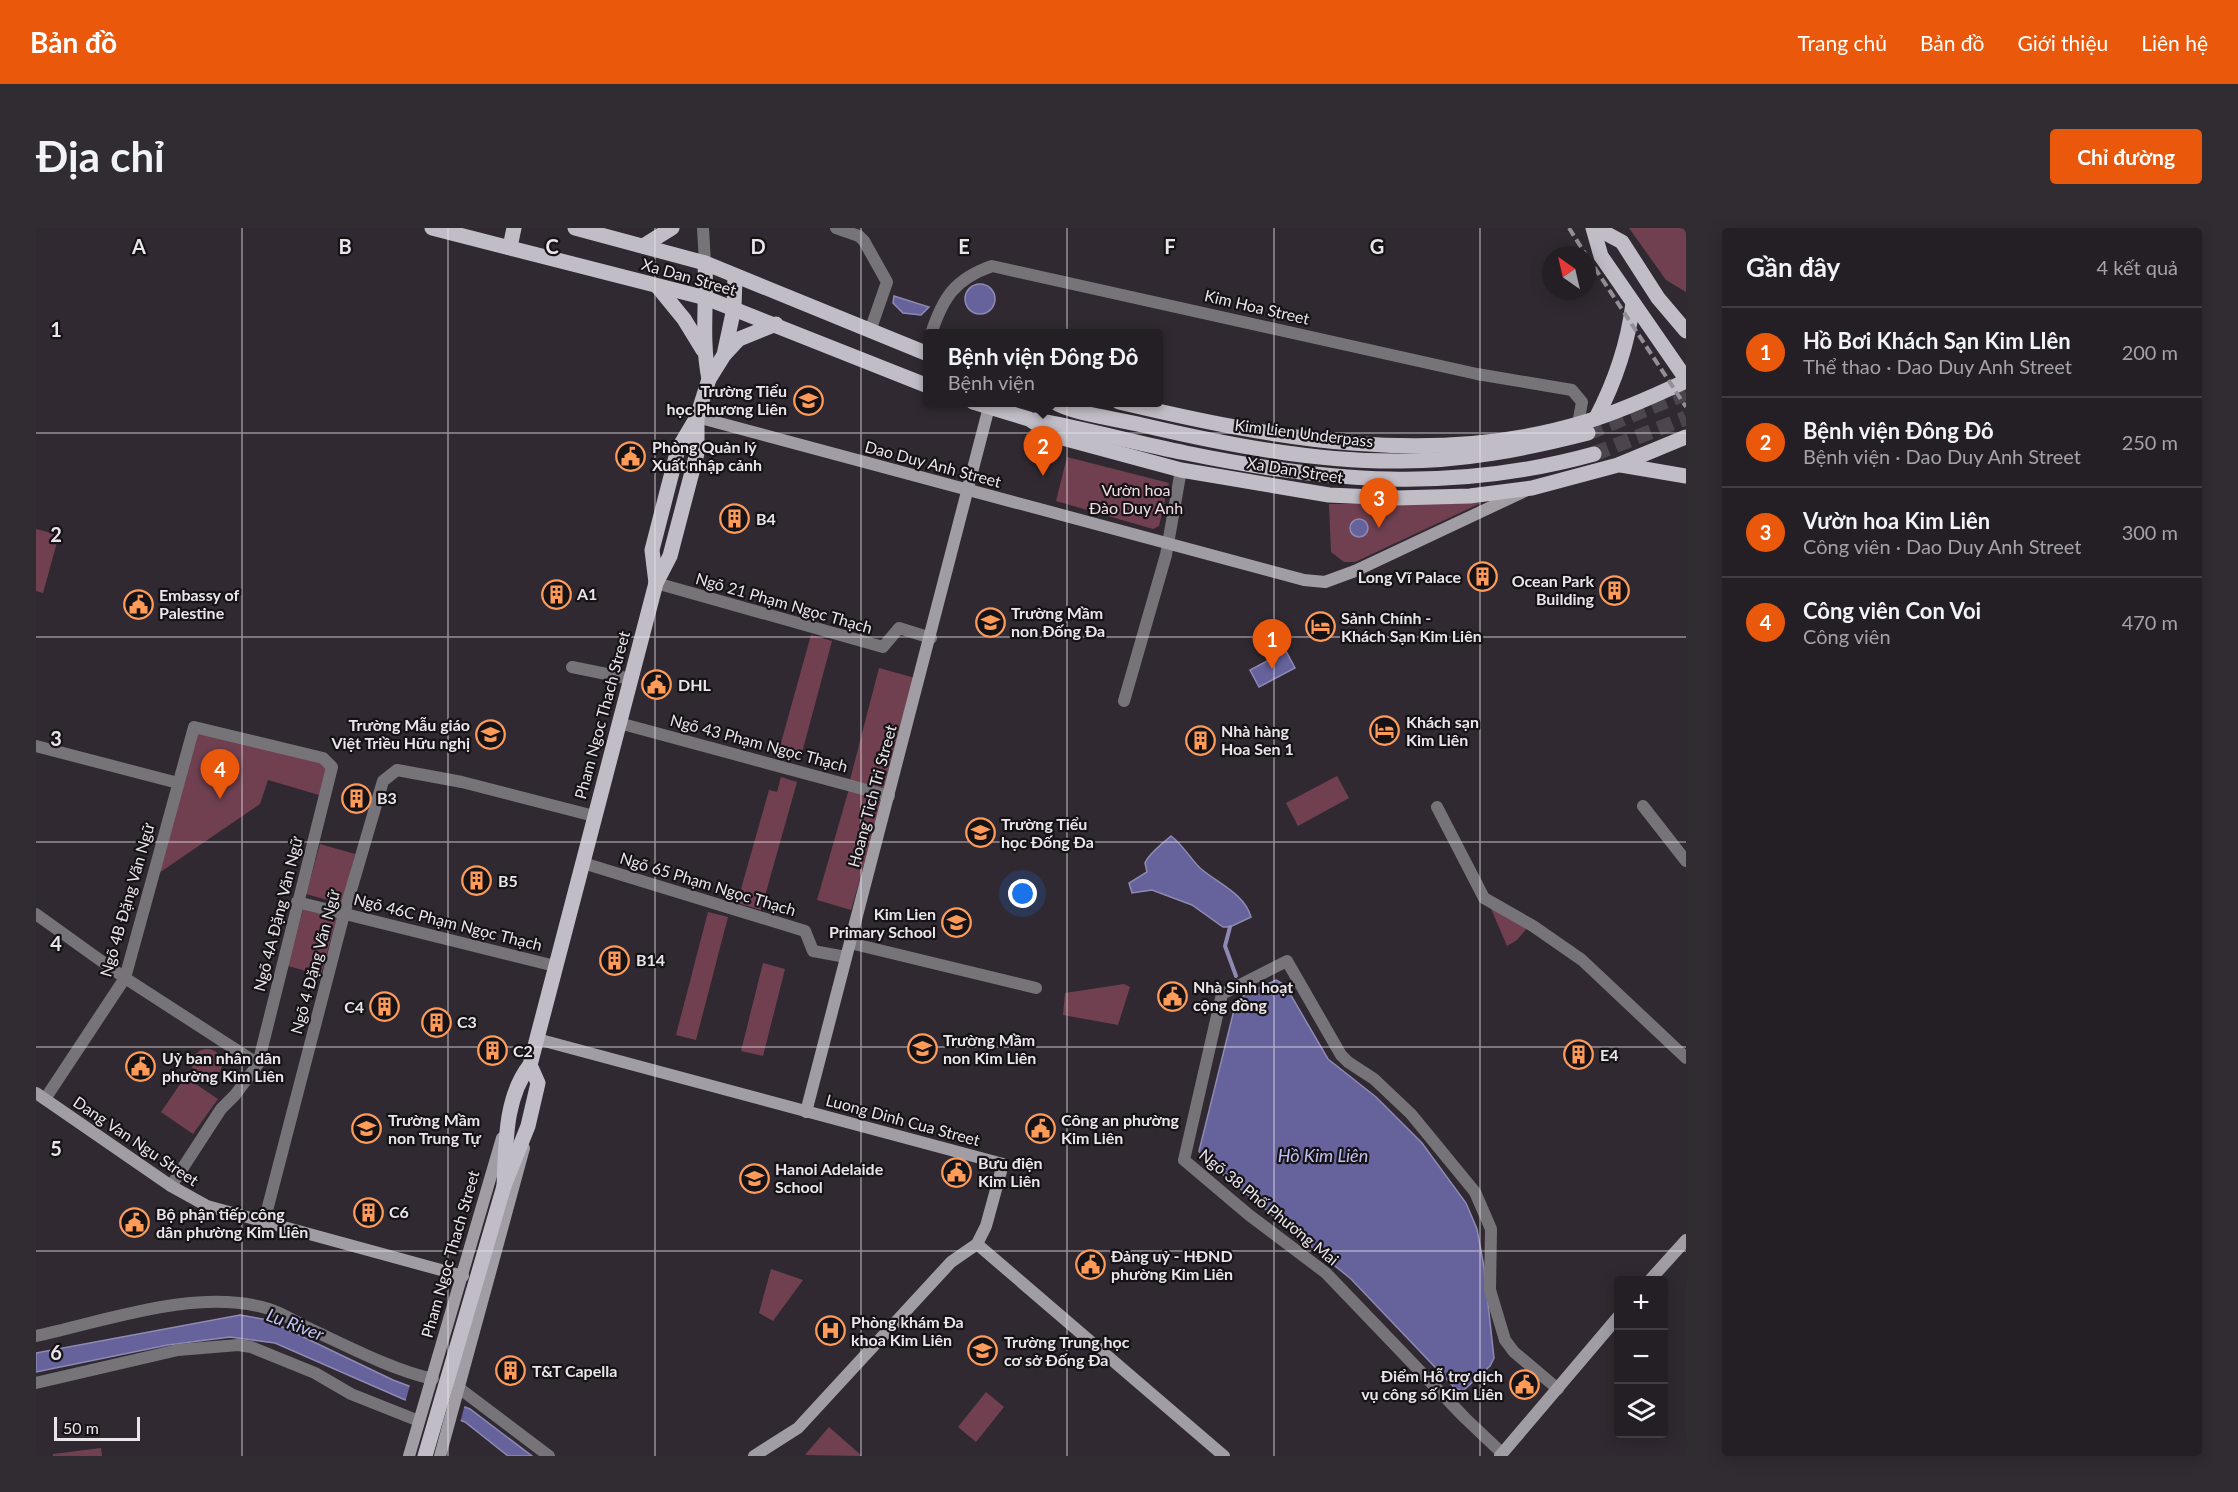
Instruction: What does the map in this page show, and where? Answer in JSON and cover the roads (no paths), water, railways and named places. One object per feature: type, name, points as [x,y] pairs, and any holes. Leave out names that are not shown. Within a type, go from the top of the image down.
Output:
[{"type":"main road","name":"Xa Dan Street","points":[[432,228],[706,298],[923,384]]},
{"type":"main road","points":[[510,247],[514,228]]},
{"type":"main road","name":"Xa Dan Street","points":[[575,228],[705,263],[923,351]]},
{"type":"main road","points":[[643,246],[672,228]]},
{"type":"main road","points":[[1595,228],[1622,242],[1658,298],[1686,331]]},
{"type":"main road","points":[[1595,228],[1600,256],[1686,380]]},
{"type":"main road","name":"Pham Ngoc Thach Street","points":[[705,263],[706,298],[703,350],[709,379]]},
{"type":"main road","name":"Pham Ngoc Thach Street","points":[[507,1122],[520,1078],[530,1065],[656,583],[652,550],[678,449],[697,417],[709,379],[724,355],[734,308],[735,276]]},
{"type":"main road","points":[[657,286],[684,319],[703,350]]},
{"type":"main road","points":[[1658,298],[1686,311]]},
{"type":"main road","points":[[1596,418],[1615,377],[1631,323],[1633,303]]},
{"type":"main road","points":[[724,355],[739,339],[776,324]]},
{"type":"main road","name":"Xa Dan Street","points":[[1140,407],[1192,419],[1337,443],[1387,446],[1467,445],[1583,428],[1596,418],[1686,380]]},
{"type":"main road","name":"Xa Dan Street","points":[[989,407],[1029,419],[1055,436],[1181,470],[1329,495],[1396,498],[1470,496],[1532,488],[1618,465],[1686,437]]},
{"type":"main road","name":"Kim Lien Underpass","points":[[1074,407],[1187,435],[1346,459],[1396,462],[1468,457],[1526,448],[1583,428]]},
{"type":"main road","points":[[1029,419],[1221,460],[1338,477],[1399,480],[1472,479],[1544,468],[1594,454]]},
{"type":"main road","points":[[1618,465],[1686,476]]},
{"type":"main road","name":"Pham Ngoc Thach Street","points":[[528,1126],[538,1083],[530,1065]]},
{"type":"main road","points":[[504,1186],[507,1122]]},
{"type":"main road","points":[[425,1456],[504,1186],[528,1126]]},
{"type":"street","points":[[703,228],[705,263]]},
{"type":"street","points":[[836,228],[859,236],[864,241],[887,282],[870,331]]},
{"type":"street","name":"Kim Hoa Street","points":[[933,329],[944,299],[969,274],[992,266],[1476,374],[1572,390],[1582,402],[1583,428]]},
{"type":"street","name":"Hoang Tich Tri Street","points":[[806,1112],[931,638],[989,407]]},
{"type":"street","name":"Dao Duy Anh Street","points":[[697,417],[1304,580],[1325,582],[1406,549],[1532,488]]},
{"type":"street","points":[[1124,700],[1167,544],[1181,470]]},
{"type":"street","name":"Ngõ 21 Phạm Ngọc Thạch","points":[[656,583],[882,647],[899,628],[931,638]]},
{"type":"street","points":[[572,667],[631,679]]},
{"type":"street","name":"Ngõ 43 Phạm Ngọc Thạch","points":[[620,723],[889,796]]},
{"type":"street","name":"Ngõ 4B Đặng Văn Ngữ","points":[[40,1096],[125,978],[194,727]]},
{"type":"street","name":"Ngõ 4A Đặng Văn Ngữ","points":[[171,1186],[221,1109],[235,1095],[258,1064],[332,767],[323,758],[194,727]]},
{"type":"street","points":[[36,746],[178,783]]},
{"type":"street","name":"Ngõ 4 Đặng Văn Ngữ","points":[[264,1222],[344,914],[383,781],[398,770],[462,782],[594,816]]},
{"type":"street","points":[[1643,806],[1686,861]]},
{"type":"street","points":[[1437,807],[1484,898],[1533,926],[1582,960],[1686,1058]]},
{"type":"street","name":"Ngõ 65 Phạm Ngọc Thạch","points":[[583,863],[804,932],[813,951],[846,957]]},
{"type":"street","name":"Ngõ 46C Phạm Ngọc Thạch","points":[[297,902],[555,966]]},
{"type":"street","points":[[36,914],[125,978],[258,1064]]},
{"type":"street","points":[[850,943],[1036,988]]},
{"type":"street","name":"Ngõ 38 Phố Phương Mai","points":[[1501,1454],[1326,1274],[1249,1215],[1184,1160],[1222,994],[1287,961],[1341,1054],[1412,1114],[1475,1192],[1491,1229],[1490,1290],[1505,1340],[1514,1352],[1558,1389]]},
{"type":"street","name":"Luong Dinh Cua Street","points":[[537,1039],[1003,1164],[986,1226],[976,1244]]},
{"type":"street","name":"Dang Van Ngu Street","points":[[40,1096],[171,1186],[207,1206],[463,1276]]},
{"type":"street","name":"Pham Ngoc Thach Street","points":[[409,1456],[507,1122]]},
{"type":"street","name":"Pham Ngoc Thach Street","points":[[440,1456],[519,1173],[528,1126]]},
{"type":"street","points":[[1654,1276],[1686,1240]]},
{"type":"street","points":[[754,1456],[798,1428],[944,1269],[976,1244],[1224,1456]]},
{"type":"street","points":[[36,1336],[178,1305],[240,1303],[272,1310],[417,1376],[433,1379]]},
{"type":"street","points":[[1501,1454],[1614,1322]]},
{"type":"street","points":[[36,1383],[178,1350],[238,1345],[251,1347],[315,1373],[351,1394],[419,1421]]},
{"type":"street","points":[[458,1392],[549,1456]]},
{"type":"water","points":[[980,284],[986,285],[994,293],[994,305],[986,313],[980,314],[974,313],[966,305],[965,299],[966,293],[974,285]]},
{"type":"water","points":[[894,296],[929,307],[921,315],[903,313],[893,303]]},
{"type":"water","points":[[1359,519],[1365,522],[1368,528],[1365,534],[1359,537],[1353,534],[1350,528],[1353,522]]},
{"type":"water","points":[[1286,651],[1295,668],[1259,687],[1250,670]]},
{"type":"water","points":[[1171,836],[1200,868],[1242,901],[1251,917],[1230,927],[1223,927],[1192,905],[1152,890],[1132,893],[1129,883],[1147,872],[1145,863],[1147,859]]},
{"type":"water","name":"Hồ Kim Liên","points":[[1276,980],[1285,985],[1328,1059],[1376,1097],[1422,1143],[1466,1203],[1477,1229],[1484,1267],[1494,1358],[1490,1366],[1463,1391],[1455,1388],[1351,1279],[1205,1160],[1199,1151],[1235,1006],[1244,995]]},
{"type":"water","points":[[240,1315],[268,1320],[393,1380],[470,1409],[532,1456],[508,1456],[465,1422],[403,1399],[275,1343],[230,1337],[168,1345],[36,1372],[36,1353]]},
{"type":"waterway","points":[[1230,927],[1225,946],[1236,976]]},
{"type":"tunnel","points":[[1588,433],[1686,393]]},
{"type":"tunnel","points":[[1594,454],[1686,418]]},
{"type":"railway","points":[[1569,228],[1580,246]]},
{"type":"railway","points":[[1596,270],[1686,407]]},
{"type":"place","name":"Trường Tiểu học Phương Liên","points":[[808,400]]},
{"type":"place","name":"Phòng Quản lý Xuất nhập cảnh","points":[[631,456]]},
{"type":"place","name":"Bệnh viện Đông Đô","points":[[1043,476]]},
{"type":"place","name":"B4","points":[[735,519]]},
{"type":"place","name":"Vườn hoa Kim Liên","points":[[1379,528]]},
{"type":"place","name":"Long Vĩ Palace","points":[[1482,577]]},
{"type":"place","name":"Ocean Park Building","points":[[1615,590]]},
{"type":"place","name":"A1","points":[[556,594]]},
{"type":"place","name":"Embassy of Palestine","points":[[138,604]]},
{"type":"place","name":"Trường Mầm non Đống Đa","points":[[990,622]]},
{"type":"place","name":"Sảnh Chính - Khách Sạn Kim Liên","points":[[1320,627]]},
{"type":"place","name":"Hồ Bơi Khách Sạn Kim LIên","points":[[1272,669]]},
{"type":"place","name":"DHL","points":[[657,685]]},
{"type":"place","name":"Khách sạn Kim Liên","points":[[1385,731]]},
{"type":"place","name":"Trường Mẫu giáo Việt Triều Hữu nghị","points":[[491,734]]},
{"type":"place","name":"Nhà hàng Hoa Sen 1","points":[[1200,740]]},
{"type":"place","name":"B3","points":[[356,798]]},
{"type":"place","name":"Công viên Con Voi","points":[[220,799]]},
{"type":"place","name":"Trường Tiểu học Đống Đa","points":[[980,833]]},
{"type":"place","name":"B5","points":[[477,881]]},
{"type":"place","name":"Kim Lien Primary School","points":[[957,923]]},
{"type":"place","name":"B14","points":[[615,960]]},
{"type":"place","name":"Nhà Sinh hoạt cộng đồng","points":[[1172,996]]},
{"type":"place","name":"C4","points":[[385,1007]]},
{"type":"place","name":"C3","points":[[436,1022]]},
{"type":"place","name":"Trường Mầm non Kim Liên","points":[[922,1049]]},
{"type":"place","name":"C2","points":[[492,1051]]},
{"type":"place","name":"E4","points":[[1579,1055]]},
{"type":"place","name":"Uỷ ban nhân dân phường Kim Liên","points":[[141,1067]]},
{"type":"place","name":"Trường Mầm non Trung Tự","points":[[367,1129]]},
{"type":"place","name":"Công an phường Kim Liên","points":[[1040,1129]]},
{"type":"place","name":"Bưu điện Kim Liên","points":[[957,1172]]},
{"type":"place","name":"Hanoi Adelaide School","points":[[754,1178]]},
{"type":"place","name":"C6","points":[[368,1212]]},
{"type":"place","name":"Bộ phận tiếp công dân phường Kim Liên","points":[[135,1223]]},
{"type":"place","name":"Đảng uỷ - HĐND phường Kim Liên","points":[[1090,1265]]},
{"type":"place","name":"Phòng khám Đa khoa Kim Liên","points":[[830,1331]]},
{"type":"place","name":"Trường Trung học cơ sở Đống Đa","points":[[983,1351]]},
{"type":"place","name":"T&T Capella","points":[[511,1371]]},
{"type":"place","name":"Điểm Hỗ trợ dịch vụ công số Kim Liên","points":[[1524,1385]]},
{"type":"park label","name":"Vườn hoa Đào Duy Anh","points":[[1136,499]]},
{"type":"water label","name":"Lu River","points":[[295,1325]]}]
